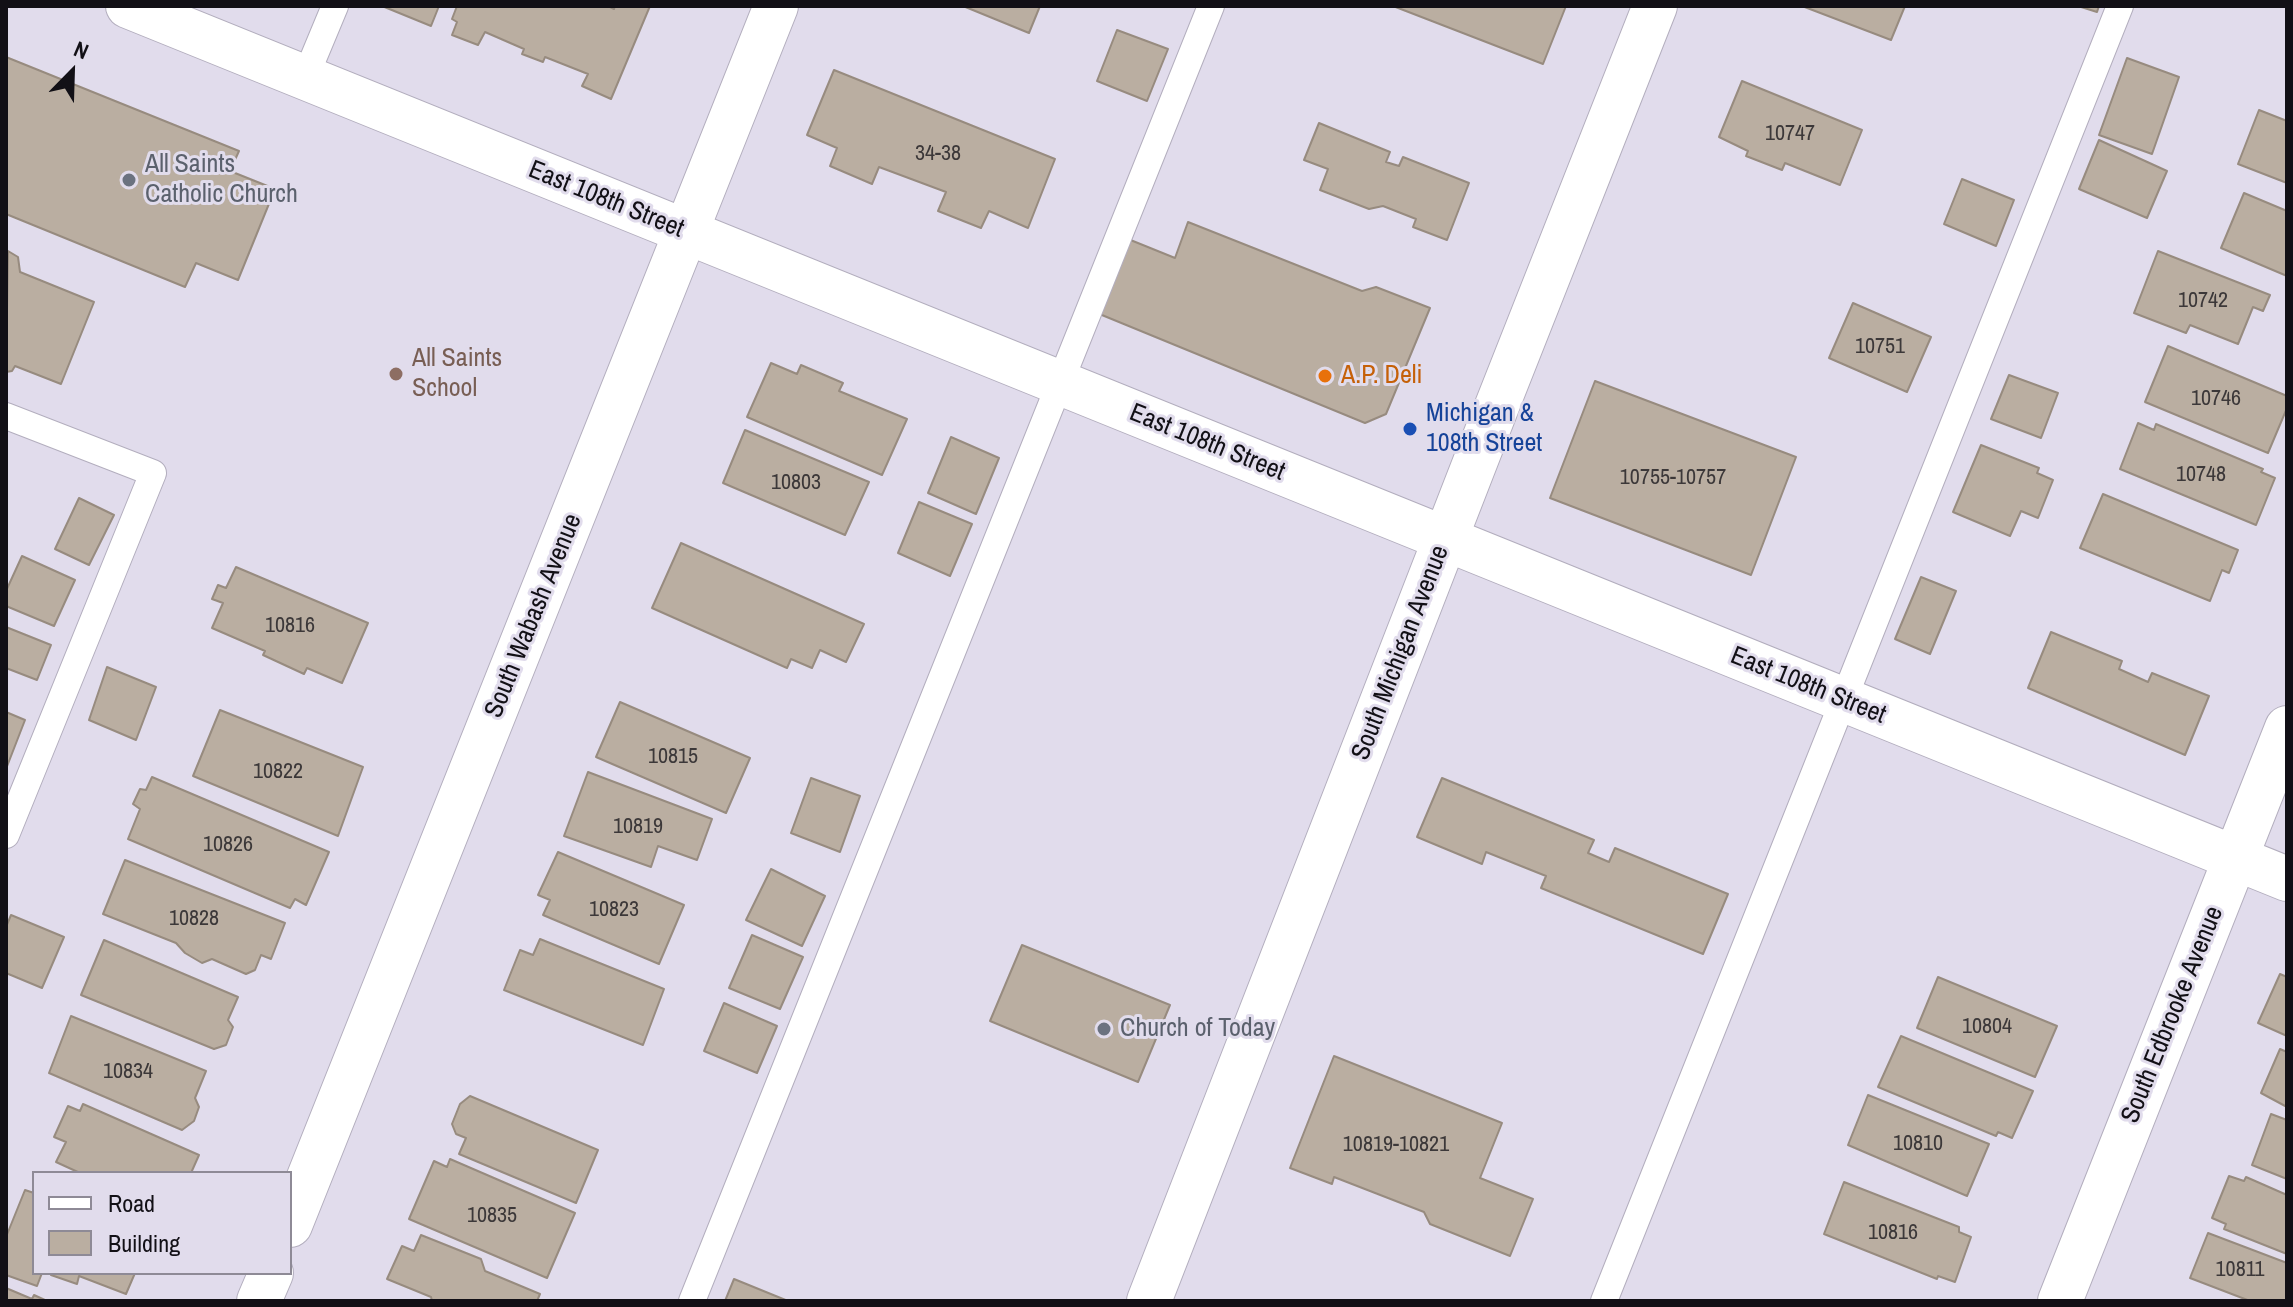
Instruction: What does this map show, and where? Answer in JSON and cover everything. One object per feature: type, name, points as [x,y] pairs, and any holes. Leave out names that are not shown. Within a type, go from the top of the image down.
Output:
[{"type":"street","name":"East 108th Street","points":[[128,6],[2287,879]]},
{"type":"street","name":"South Wabash Avenue","points":[[292,1220],[776,6]]},
{"type":"street","name":"South Michigan Avenue","points":[[1149,1301],[1655,6]]},
{"type":"street","name":"South Edbrooke Avenue","points":[[2060,1301],[2287,728]]},
{"type":"street","points":[[259,1301],[270,1275]]},
{"type":"lane","points":[[305,78],[335,6]]},
{"type":"lane","points":[[692,1301],[1211,6]]},
{"type":"lane","points":[[1604,1301],[2120,6]]},
{"type":"lane","points":[[6,416],[153,473],[6,835]]},
{"type":"building","points":[[382,6],[439,6],[431,26]]},
{"type":"building","points":[[457,6],[608,6],[614,9],[615,6],[650,6],[611,99],[582,86],[588,74],[545,57],[543,62],[522,54],[524,49],[485,32],[478,45],[452,35],[457,22],[452,19]]},
{"type":"building","points":[[963,6],[1040,6],[1029,33]]},
{"type":"building","points":[[1393,6],[1566,6],[1543,64]]},
{"type":"building","points":[[1802,6],[1905,6],[1891,40]]},
{"type":"building","points":[[2078,6],[2099,6],[2097,12]]},
{"type":"building","points":[[1117,30],[1168,49],[1147,101],[1097,81]]},
{"type":"building","name":"All Saints Catholic Church","points":[[6,57],[239,151],[230,171],[275,189],[238,280],[196,263],[185,287],[6,214]]},
{"type":"building","points":[[2127,58],[2179,77],[2152,154],[2099,135]]},
{"type":"building","points":[[834,70],[1055,159],[1028,228],[989,211],[981,228],[938,211],[946,192],[879,167],[872,184],[830,166],[837,148],[807,135]]},
{"type":"building","points":[[1742,81],[1862,130],[1840,185],[1785,163],[1782,170],[1746,156],[1748,151],[1719,137]]},
{"type":"building","points":[[2259,110],[2287,121],[2287,183],[2238,164]]},
{"type":"building","points":[[1319,123],[1390,152],[1386,162],[1399,166],[1403,157],[1469,183],[1447,240],[1413,227],[1416,219],[1383,206],[1369,209],[1320,190],[1328,169],[1304,160]]},
{"type":"building","points":[[2099,140],[2167,171],[2147,218],[2079,189]]},
{"type":"building","points":[[1962,179],[2014,200],[1996,246],[1944,224]]},
{"type":"building","points":[[2244,193],[2287,211],[2287,276],[2221,248]]},
{"type":"building","points":[[1188,222],[1362,291],[1376,287],[1430,308],[1386,414],[1365,423],[1097,313],[1128,239],[1175,258]]},
{"type":"building","points":[[8,251],[18,257],[20,272],[94,302],[61,384],[15,366],[12,371],[6,372]]},
{"type":"building","points":[[2158,251],[2270,295],[2263,311],[2253,307],[2238,344],[2190,325],[2186,333],[2134,313]]},
{"type":"building","points":[[1853,303],[1931,337],[1907,392],[1829,358]]},
{"type":"building","points":[[2168,346],[2287,396],[2287,408],[2268,453],[2145,402]]},
{"type":"building","points":[[771,363],[797,374],[801,365],[843,383],[839,391],[907,419],[882,475],[747,417]]},
{"type":"building","points":[[2009,375],[2058,393],[2041,438],[1991,419]]},
{"type":"building","points":[[1595,381],[1796,457],[1751,575],[1550,498]]},
{"type":"building","points":[[2138,423],[2154,430],[2156,424],[2263,469],[2261,472],[2275,478],[2256,525],[2120,469]]},
{"type":"building","points":[[745,430],[869,482],[845,535],[723,483]]},
{"type":"building","points":[[951,437],[999,458],[976,514],[928,493]]},
{"type":"building","points":[[1981,445],[2039,468],[2037,473],[2053,480],[2038,518],[2021,511],[2010,536],[1953,512]]},
{"type":"building","points":[[2103,494],[2238,550],[2229,573],[2222,570],[2210,601],[2080,548]]},
{"type":"building","points":[[79,498],[114,515],[89,565],[55,549]]},
{"type":"building","points":[[919,502],[972,524],[950,576],[898,553]]},
{"type":"building","points":[[681,543],[864,624],[846,662],[820,650],[812,668],[791,659],[787,668],[652,608]]},
{"type":"building","points":[[22,556],[75,580],[54,626],[6,606],[6,591]]},
{"type":"building","points":[[236,567],[368,623],[342,683],[307,668],[304,674],[263,655],[265,651],[212,628],[223,603],[212,599],[218,585],[226,588]]},
{"type":"building","points":[[1921,577],[1956,591],[1930,654],[1895,639]]},
{"type":"building","points":[[6,627],[51,645],[37,680],[6,668]]},
{"type":"building","points":[[2051,632],[2122,661],[2119,669],[2148,682],[2152,673],[2209,696],[2185,755],[2028,688]]},
{"type":"building","points":[[107,667],[156,687],[136,740],[89,720]]},
{"type":"building","points":[[620,702],[750,758],[726,813],[596,757]]},
{"type":"building","points":[[220,710],[363,767],[338,836],[193,776]]},
{"type":"building","points":[[6,712],[25,720],[6,769]]},
{"type":"building","points":[[588,772],[712,819],[697,860],[658,846],[651,867],[564,836]]},
{"type":"building","points":[[152,777],[329,852],[306,905],[295,899],[290,908],[128,839],[140,809],[133,804],[140,789],[146,790]]},
{"type":"building","points":[[811,778],[860,796],[840,852],[791,833]]},
{"type":"building","points":[[1442,778],[1594,840],[1588,853],[1609,862],[1615,848],[1728,894],[1703,954],[1541,888],[1546,876],[1486,852],[1482,864],[1417,837]]},
{"type":"building","points":[[558,852],[684,905],[659,964],[543,915],[550,900],[538,895]]},
{"type":"building","points":[[125,860],[285,923],[271,959],[261,955],[255,970],[246,974],[212,959],[202,963],[185,953],[176,943],[103,914]]},
{"type":"building","points":[[771,869],[825,896],[802,946],[746,920]]},
{"type":"building","points":[[11,915],[64,937],[42,988],[6,973],[6,927]]},
{"type":"building","points":[[752,935],[803,957],[780,1009],[729,988]]},
{"type":"building","points":[[540,939],[664,989],[643,1045],[504,990],[520,950],[533,955]]},
{"type":"building","points":[[104,940],[238,997],[228,1020],[233,1027],[226,1045],[214,1049],[81,995]]},
{"type":"building","points":[[1022,945],[1170,1005],[1138,1082],[990,1021]]},
{"type":"building","points":[[2280,974],[2287,977],[2287,1036],[2258,1023]]},
{"type":"building","points":[[1938,977],[2057,1026],[2035,1077],[1917,1028]]},
{"type":"building","points":[[724,1003],[777,1026],[757,1073],[704,1051]]},
{"type":"building","points":[[71,1016],[206,1071],[195,1098],[199,1107],[194,1121],[182,1130],[49,1073]]},
{"type":"building","points":[[1901,1036],[2033,1091],[2012,1138],[1998,1132],[1996,1136],[1878,1087]]},
{"type":"building","points":[[2280,1049],[2287,1052],[2287,1107],[2261,1093]]},
{"type":"building","points":[[1334,1056],[1502,1123],[1480,1178],[1533,1199],[1510,1256],[1430,1224],[1424,1212],[1334,1177],[1332,1184],[1290,1168]]},
{"type":"building","points":[[1868,1095],[1989,1144],[1967,1196],[1848,1145]]},
{"type":"building","points":[[470,1096],[598,1150],[576,1203],[459,1154],[466,1138],[456,1134],[452,1124],[460,1104]]},
{"type":"building","points":[[83,1104],[199,1155],[192,1171],[76,1171],[56,1162],[66,1142],[54,1137],[68,1106],[80,1111]]},
{"type":"building","points":[[2271,1114],[2287,1120],[2287,1179],[2252,1165]]},
{"type":"building","points":[[450,1159],[575,1213],[547,1278],[409,1219],[434,1161],[447,1167]]},
{"type":"building","points":[[2229,1176],[2244,1181],[2246,1177],[2287,1195],[2287,1254],[2224,1229],[2226,1224],[2212,1218]]},
{"type":"building","points":[[1844,1182],[1959,1227],[1959,1232],[1971,1237],[1955,1282],[1938,1276],[1937,1279],[1824,1234]]},
{"type":"building","points":[[25,1190],[32,1192],[32,1275],[41,1275],[37,1286],[6,1275],[6,1237]]},
{"type":"building","points":[[2208,1233],[2287,1263],[2287,1301],[2250,1301],[2190,1278]]},
{"type":"building","points":[[421,1235],[481,1259],[485,1271],[540,1294],[537,1301],[432,1301],[431,1297],[387,1279],[402,1246],[414,1251]]},
{"type":"building","points":[[51,1275],[134,1275],[126,1294],[79,1276],[77,1284]]},
{"type":"building","points":[[734,1279],[788,1301],[725,1301]]},
{"type":"building","points":[[6,1288],[32,1299],[34,1295],[47,1301],[6,1301]]},
{"type":"place","name":"All Saints Catholic Church","points":[[129,180]]},
{"type":"place","name":"All Saints School","points":[[396,374]]},
{"type":"place","name":"A.P. Deli","points":[[1325,376]]},
{"type":"place","name":"Michigan & 108th Street","points":[[1410,429]]},
{"type":"place","name":"Church of Today","points":[[1104,1029]]}]
